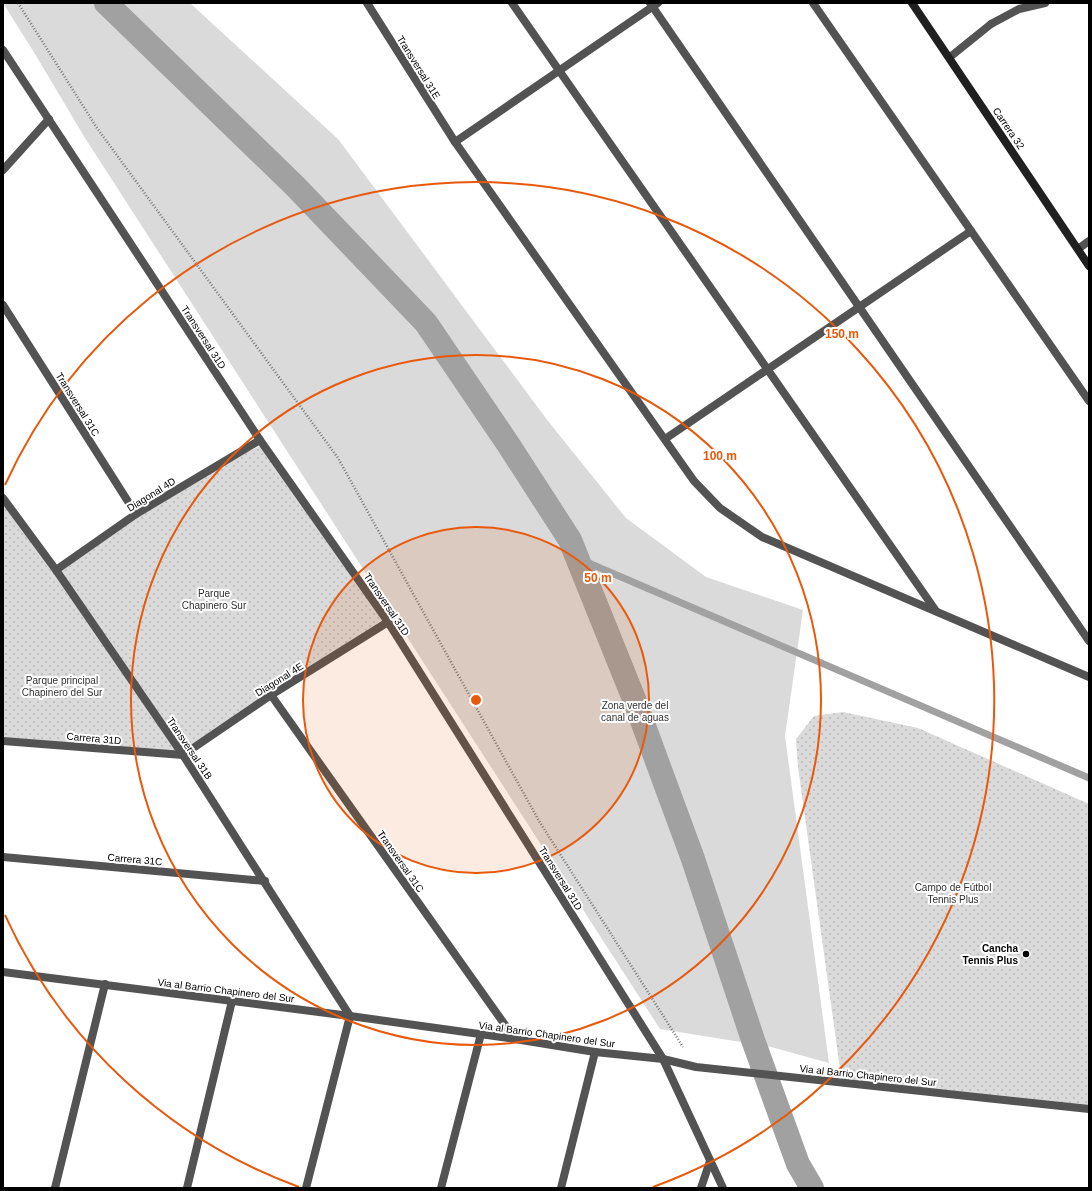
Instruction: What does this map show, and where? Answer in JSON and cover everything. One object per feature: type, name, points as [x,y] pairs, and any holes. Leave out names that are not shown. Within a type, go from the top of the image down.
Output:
[{"type":"street","name":"Transversal 31E","points":[[367,3],[455,142],[694,481],[720,508],[762,537],[1089,677]]},
{"type":"street","points":[[512,3],[936,611]]},
{"type":"street","points":[[813,3],[1089,401]]},
{"type":"street","name":"Carrera 32","points":[[912,3],[950,57],[1089,266]]},
{"type":"street","points":[[950,57],[991,24],[1019,9],[1045,3]]},
{"type":"street","points":[[455,142],[653,4],[859,308],[1089,641]]},
{"type":"street","name":"Transversal 31D","points":[[3,50],[260,440],[388,622],[663,1059],[723,1188]]},
{"type":"street","points":[[3,170],[49,119]]},
{"type":"street","points":[[665,439],[971,231]]},
{"type":"street","points":[[1078,250],[1089,240]]},
{"type":"street","name":"Transversal 31C","points":[[3,305],[136,514]]},
{"type":"street","name":"Diagonal 4D","points":[[56,570],[136,514],[260,440]]},
{"type":"street","name":"Transversal 31B","points":[[3,498],[56,570],[183,755],[350,1016]]},
{"type":"street","name":"Diagonal 4E","points":[[183,755],[271,695],[388,622]]},
{"type":"street","name":"Transversal 31C","points":[[271,695],[515,1039]]},
{"type":"street","name":"Carrera 31D","points":[[3,741],[183,755]]},
{"type":"street","name":"Carrera 31C","points":[[3,856],[265,881]]},
{"type":"street","name":"Via al Barrio Chapinero del Sur","points":[[3,972],[350,1016],[481,1034],[595,1052],[663,1059],[696,1067],[1089,1109]]},
{"type":"street","points":[[55,1188],[105,984]]},
{"type":"street","points":[[187,1188],[232,1001]]},
{"type":"street","points":[[306,1188],[350,1016]]},
{"type":"street","points":[[441,1188],[481,1034]]},
{"type":"street","points":[[561,1188],[595,1052]]},
{"type":"street","points":[[701,1188],[710,1161]]},
{"type":"path","points":[[18,3],[97,128],[338,458],[539,821],[696,1067]]},
{"type":"green space","name":"Zona verde del canal de aguas","points":[[3,3],[190,3],[338,139],[548,421],[626,518],[706,577],[803,610],[785,736],[829,1063],[771,1047],[660,1029],[85,138]]},
{"type":"green space","name":"Parque Chapinero Sur","points":[[260,446],[388,622],[183,755],[3,741],[3,501],[56,570],[203,473]]},
{"type":"green space","name":"Campo de Fútbol Tennis Plus","points":[[843,712],[918,728],[1089,804],[1089,1109],[842,1083],[798,767],[796,739],[814,716]]},
{"type":"waterway","points":[[106,3],[295,186],[426,323],[508,444],[570,540],[634,699],[693,859],[753,1040],[798,1164],[812,1188]]},
{"type":"waterway","points":[[577,558],[1089,778]]},
{"type":"place","name":"Cancha Tennis Plus","points":[[1026,954]]},
{"type":"park label","name":"Parque principal Chapinero del Sur","points":[[62,686]]}]
